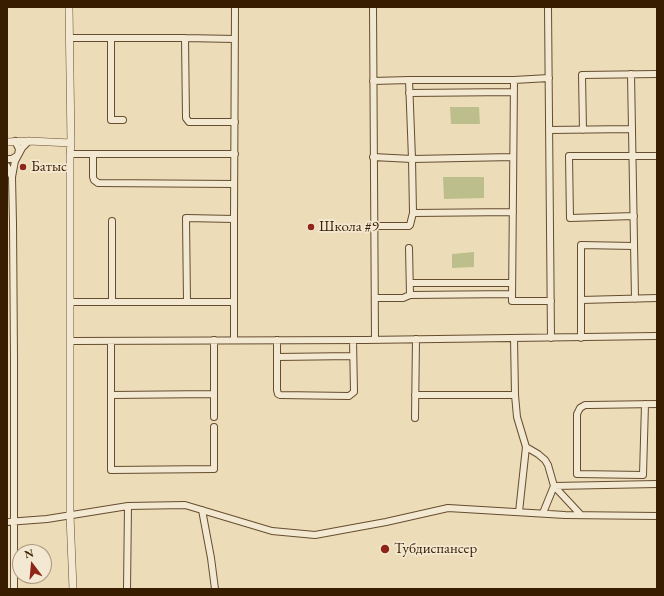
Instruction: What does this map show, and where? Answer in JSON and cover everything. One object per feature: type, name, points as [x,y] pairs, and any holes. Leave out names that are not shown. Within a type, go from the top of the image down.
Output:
[{"type":"street","points":[[70,7],[70,515],[74,589]]},
{"type":"street","points":[[234,340],[235,7]]},
{"type":"street","points":[[373,7],[375,340]]},
{"type":"street","points":[[548,8],[551,338]]},
{"type":"street","points":[[70,38],[235,39]]},
{"type":"street","points":[[111,38],[111,120],[123,120]]},
{"type":"street","points":[[185,38],[186,118],[189,122],[235,122]]},
{"type":"street","points":[[631,74],[635,299]]},
{"type":"street","points":[[583,130],[582,75],[657,74]]},
{"type":"street","points":[[373,81],[514,80],[549,78]]},
{"type":"street","points":[[374,226],[409,226],[413,213],[409,80]]},
{"type":"street","points":[[514,80],[512,301],[551,301]]},
{"type":"street","points":[[409,93],[513,92]]},
{"type":"street","points":[[549,130],[632,129]]},
{"type":"street","points":[[7,142],[29,141],[71,143]]},
{"type":"street","points":[[14,589],[12,178],[15,161],[22,148],[29,141]]},
{"type":"street","points":[[15,142],[18,148],[18,155]]},
{"type":"street","points":[[70,154],[235,154]]},
{"type":"street","points":[[93,154],[93,177],[98,183],[234,184]]},
{"type":"street","points":[[7,158],[12,159],[18,155]]},
{"type":"street","points":[[634,216],[570,218],[568,156],[657,156]]},
{"type":"street","points":[[373,157],[412,159],[513,157]]},
{"type":"street","points":[[7,166],[12,178]]},
{"type":"street","points":[[413,213],[513,212]]},
{"type":"street","points":[[187,302],[186,218],[234,218]]},
{"type":"street","points":[[112,220],[112,302]]},
{"type":"street","points":[[582,338],[581,245],[634,246]]},
{"type":"street","points":[[410,248],[410,295]]},
{"type":"street","points":[[410,283],[512,283]]},
{"type":"street","points":[[375,298],[403,298],[410,295],[512,294]]},
{"type":"street","points":[[581,300],[657,298]]},
{"type":"street","points":[[70,302],[234,302]]},
{"type":"street","points":[[71,341],[375,340],[657,336]]},
{"type":"street","points":[[514,338],[517,417],[526,447],[518,512]]},
{"type":"street","points":[[415,418],[416,339]]},
{"type":"street","points":[[214,340],[214,417]]},
{"type":"street","points":[[277,340],[278,394],[349,396],[354,392],[353,340]]},
{"type":"street","points":[[111,341],[111,470],[214,469],[214,427]]},
{"type":"street","points":[[277,356],[354,356]]},
{"type":"street","points":[[111,395],[214,394]]},
{"type":"street","points":[[415,395],[515,395]]},
{"type":"street","points":[[645,404],[643,475],[577,474],[577,414],[580,408],[585,405],[645,404],[657,404]]},
{"type":"street","points":[[526,447],[538,454],[548,465],[554,486],[581,515]]},
{"type":"street","points":[[554,486],[657,484]]},
{"type":"street","points":[[543,513],[554,486]]},
{"type":"street","points":[[7,522],[46,519],[128,506],[185,505],[272,531],[315,535],[386,522],[448,508],[581,515],[657,516]]},
{"type":"street","points":[[128,506],[128,589]]},
{"type":"street","points":[[202,510],[215,589]]},
{"type":"green space","points":[[450,107],[479,107],[480,124],[451,124]]},
{"type":"green space","points":[[443,177],[484,177],[484,198],[444,199]]},
{"type":"green space","points":[[474,252],[474,267],[452,268],[452,254]]},
{"type":"place","name":"Батыс","points":[[23,167]]},
{"type":"place","name":"Школа #9","points":[[311,227]]},
{"type":"place","name":"Тубдиспансер","points":[[385,549]]}]
